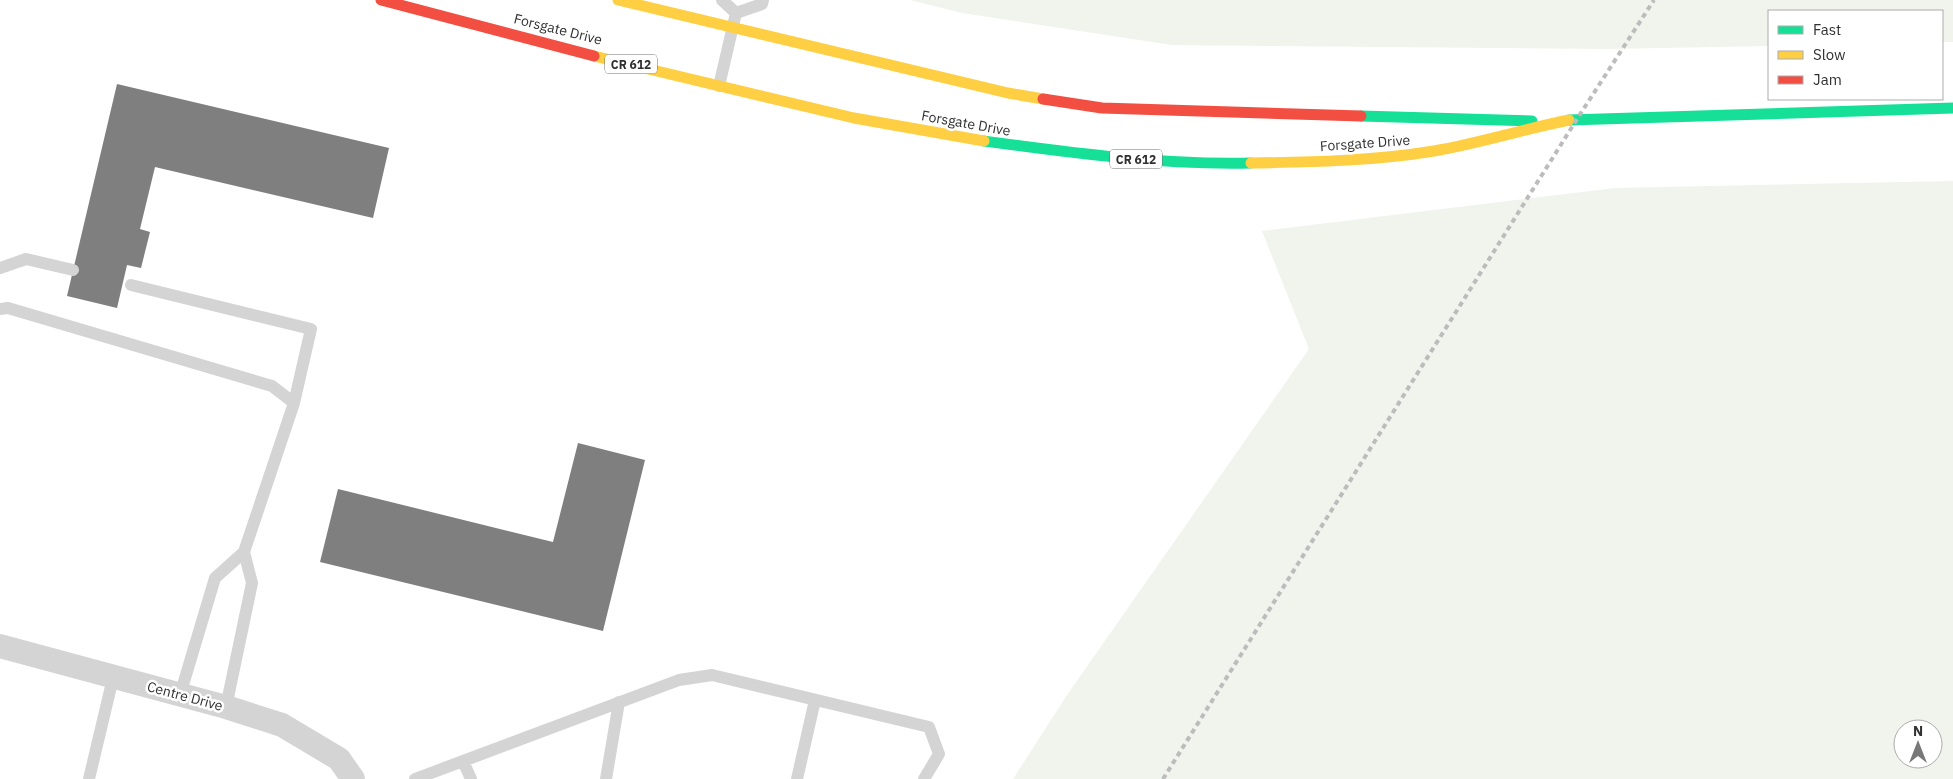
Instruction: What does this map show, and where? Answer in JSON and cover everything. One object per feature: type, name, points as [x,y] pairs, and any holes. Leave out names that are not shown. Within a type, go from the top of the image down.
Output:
[{"type":"main road","name":"Forsgate Drive","points":[[381,0],[808,108],[1002,146],[1112,157],[1187,162],[1335,162],[1422,154],[1498,138],[1556,122],[1577,119],[1953,108]]},
{"type":"main road","name":"Forsgate Drive","points":[[618,0],[1008,93],[1102,108],[1556,122]]},
{"type":"street","name":"Centre Drive","points":[[0,646],[226,707],[282,725],[338,759],[353,779]]},
{"type":"lane","points":[[722,0],[736,13]]},
{"type":"lane","points":[[736,13],[762,4],[763,0]]},
{"type":"lane","points":[[719,86],[736,13]]},
{"type":"lane","points":[[0,268],[26,259],[73,270]]},
{"type":"lane","points":[[132,285],[311,329],[294,402],[244,552],[215,578],[180,695]]},
{"type":"lane","points":[[3,305],[272,386],[294,402]]},
{"type":"lane","points":[[226,707],[252,583],[244,552]]},
{"type":"lane","points":[[415,779],[679,680],[712,675],[929,727],[939,754],[924,779]]},
{"type":"lane","points":[[89,779],[113,678]]},
{"type":"lane","points":[[797,779],[815,700]]},
{"type":"lane","points":[[606,779],[619,702]]},
{"type":"lane","points":[[463,761],[471,779]]},
{"type":"shaded area","points":[[910,0],[1953,0],[1953,42],[1943,42],[1943,10],[1768,10],[1768,46],[1608,49],[1172,45],[962,13]]},
{"type":"shaded area","points":[[1953,181],[1953,779],[1013,779],[1067,695],[1309,349],[1262,231],[1615,188]]},
{"type":"building","points":[[117,84],[389,148],[373,218],[155,167],[140,229],[150,232],[141,268],[127,265],[117,308],[67,296]]},
{"type":"building","points":[[578,443],[645,460],[603,631],[320,562],[338,489],[553,542]]},
{"type":"railway","points":[[1163,779],[1577,119],[1654,0]]},
{"type":"traffic: fast","points":[[1569,120],[1953,108]]},
{"type":"traffic: fast","points":[[1361,116],[1532,121]]},
{"type":"traffic: fast","points":[[984,141],[1084,154],[1150,160],[1251,163]]},
{"type":"traffic: slow","points":[[618,0],[1008,93],[1043,99]]},
{"type":"traffic: slow","points":[[594,56],[854,118],[984,141]]},
{"type":"traffic: slow","points":[[1251,163],[1343,160],[1434,151],[1569,120]]},
{"type":"traffic: jam","points":[[381,0],[594,56]]},
{"type":"traffic: jam","points":[[1043,99],[1102,108],[1361,116]]}]
